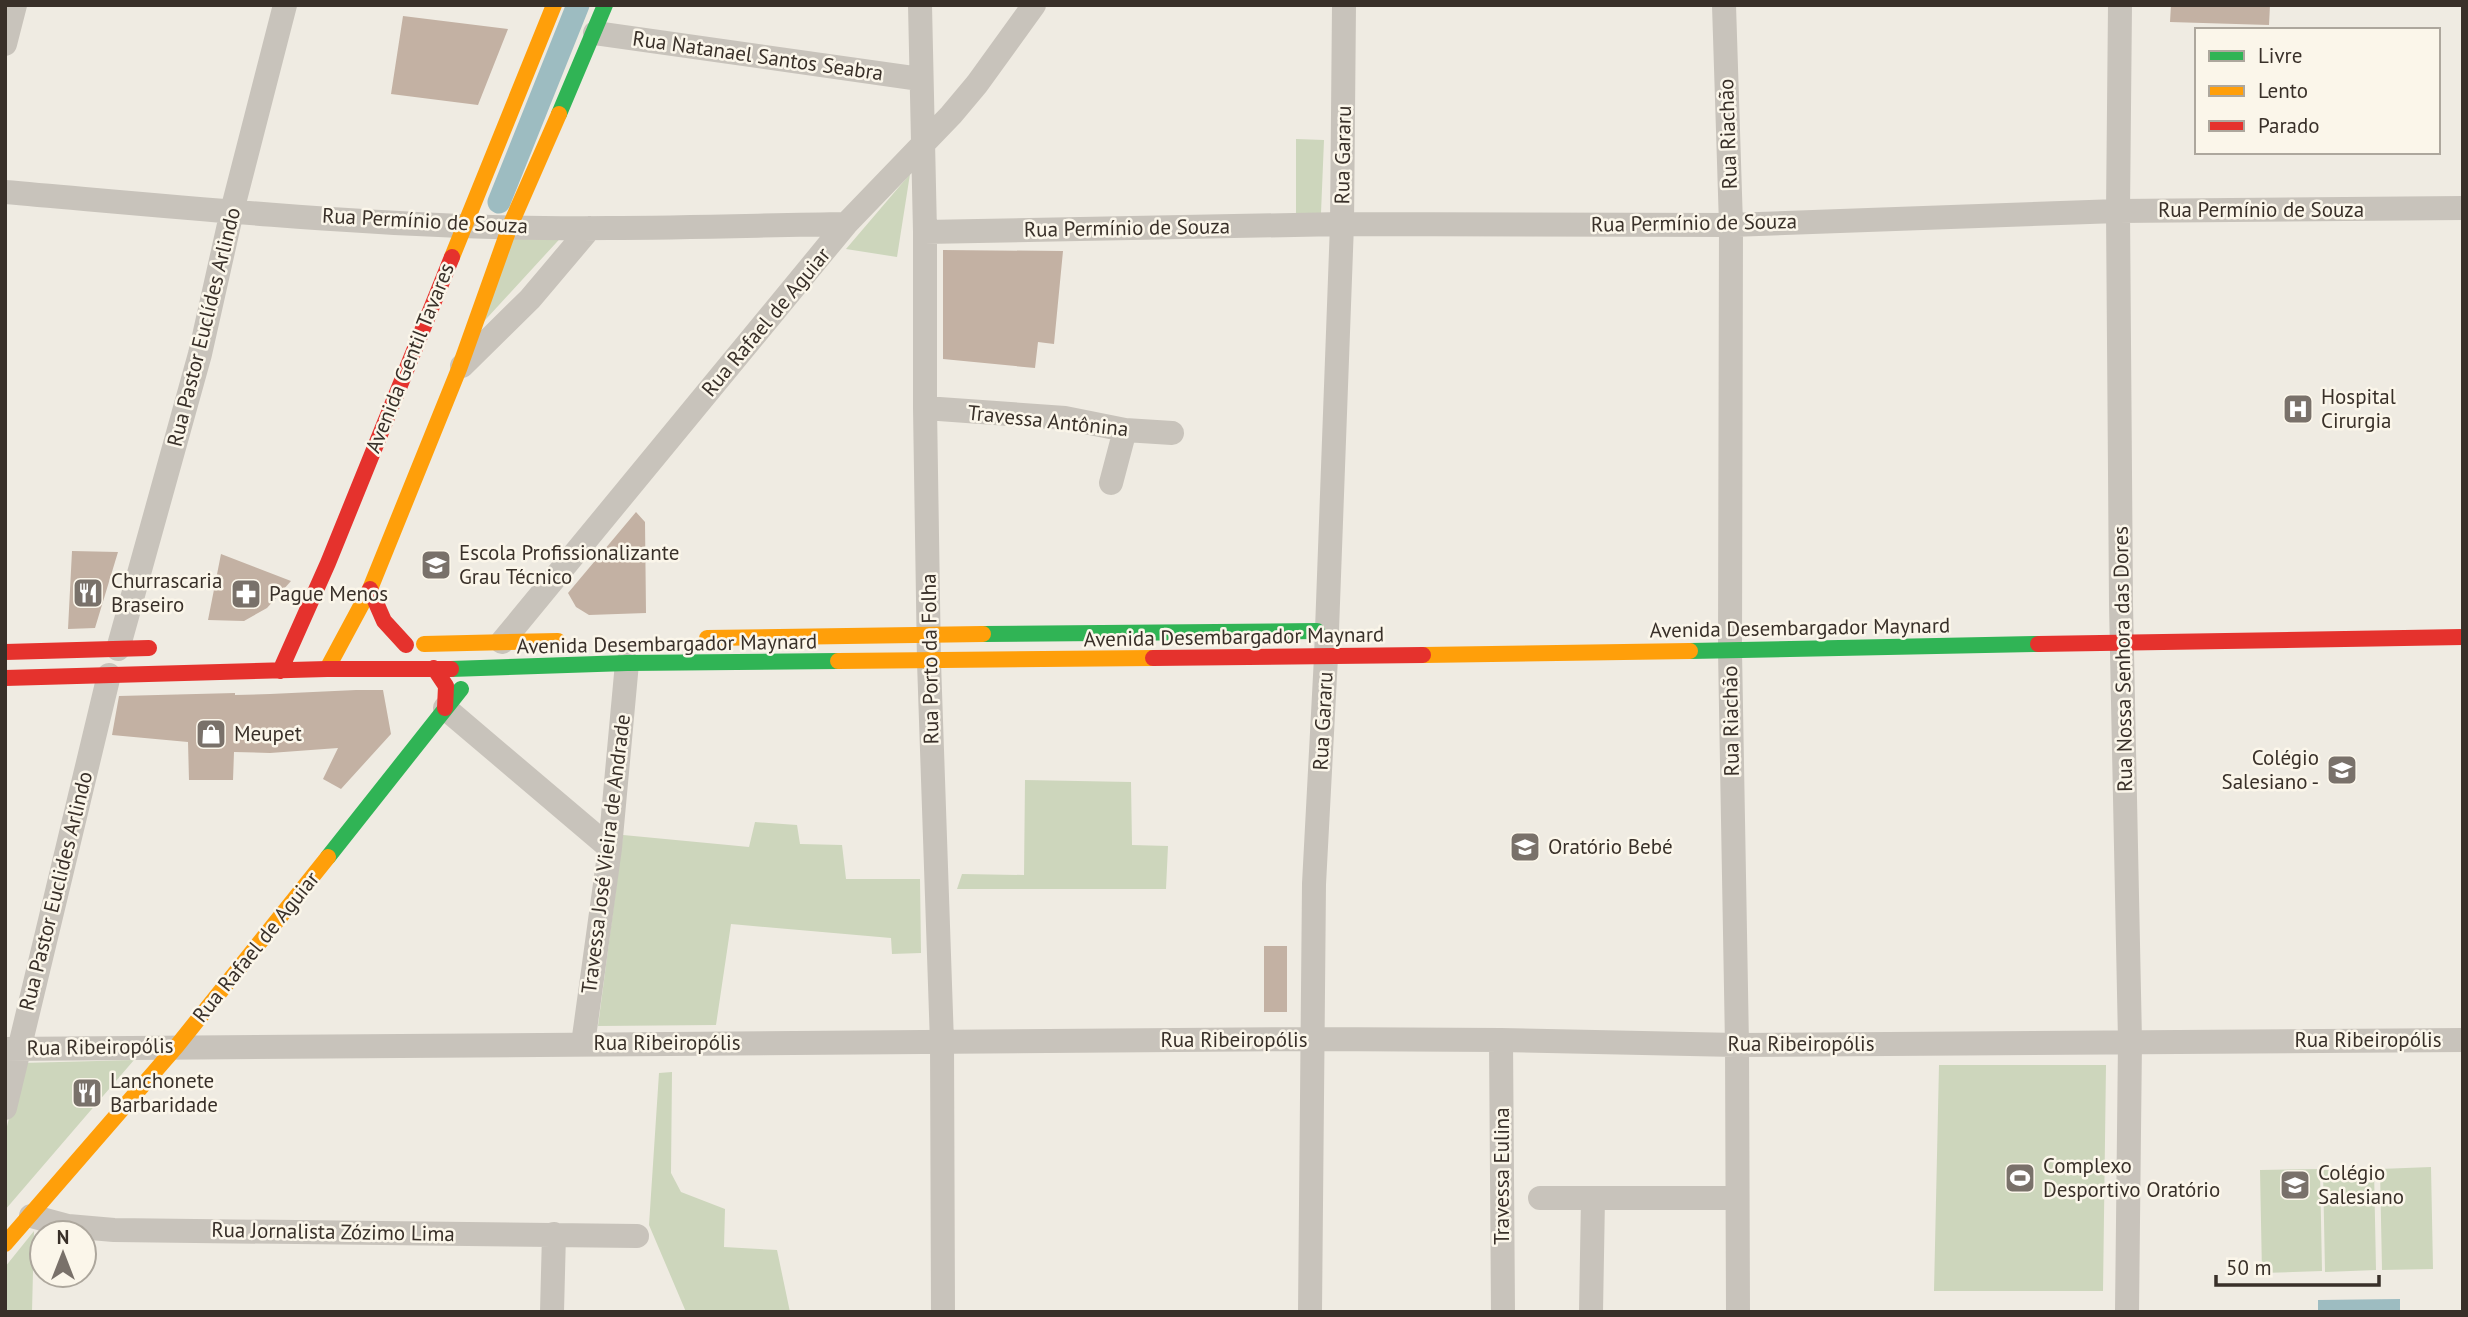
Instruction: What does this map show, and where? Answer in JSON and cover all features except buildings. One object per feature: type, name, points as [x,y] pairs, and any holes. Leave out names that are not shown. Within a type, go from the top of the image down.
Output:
[{"type":"main road","name":"Avenida Gentil Tavares","points":[[281,671],[283,646],[328,563],[554,5]]},
{"type":"main road","points":[[327,668],[334,644],[370,589],[459,369],[507,226],[595,33],[605,5]]},
{"type":"main road","points":[[370,589],[384,621],[406,645]]},
{"type":"main road","name":"Avenida Desembargador Maynard","points":[[5,678],[327,668],[478,668],[627,663],[1326,657],[1731,634],[2119,628],[2463,637]]},
{"type":"main road","name":"Avenida Desembargador Maynard","points":[[691,638],[1333,631]]},
{"type":"main road","name":"Avenida Desembargador Maynard","points":[[380,645],[569,640]]},
{"type":"main road","name":"Rua Rafael de Aguiar","points":[[5,1244],[176,1047],[445,708],[502,642]]},
{"type":"main road","points":[[283,646],[334,644]]},
{"type":"main road","points":[[5,652],[170,648]]},
{"type":"main road","points":[[434,668],[446,686],[445,708]]},
{"type":"street","points":[[5,44],[15,5]]},
{"type":"street","name":"Rua Pastor Euclídes Arlindo","points":[[118,649],[200,354],[232,211],[285,5]]},
{"type":"street","name":"Rua Porto da Folha","points":[[920,5],[929,662],[942,1043],[943,1312]]},
{"type":"street","name":"Rua Rafael de Aguiar","points":[[502,642],[846,224],[977,84],[1034,5]]},
{"type":"street","name":"Rua Gararu","points":[[1310,1312],[1314,884],[1326,657],[1333,631],[1344,5]]},
{"type":"street","name":"Rua Riachão","points":[[1724,5],[1731,225],[1731,634],[1738,1312]]},
{"type":"street","name":"Rua Nossa Senhora das Dores","points":[[2120,5],[2119,628],[2130,1041],[2127,1312]]},
{"type":"street","name":"Rua Natanael Santos Seabra","points":[[595,33],[920,79]]},
{"type":"street","name":"Rua Permínio de Souza","points":[[5,192],[232,211],[466,226],[590,228],[846,224]]},
{"type":"street","name":"Rua Permínio de Souza","points":[[925,233],[1342,223],[1731,225],[2118,211],[2463,208]]},
{"type":"street","points":[[459,369],[530,299],[590,228]]},
{"type":"street","name":"Travessa Antônina","points":[[925,408],[1065,418],[1125,430],[1172,433]]},
{"type":"street","points":[[1111,482],[1125,430]]},
{"type":"street","name":"Travessa José Vieira de Andrade","points":[[583,1044],[610,848],[627,663]]},
{"type":"street","name":"Rua Pastor Euclides Arlindo","points":[[5,1108],[12,1049],[109,675]]},
{"type":"street","points":[[445,708],[610,848]]},
{"type":"street","name":"Rua Ribeiropólis","points":[[12,1049],[1311,1039],[1737,1045],[2463,1040]]},
{"type":"street","name":"Travessa Eulina","points":[[1501,1040],[1503,1312]]},
{"type":"street","points":[[1540,1198],[1736,1198]]},
{"type":"street","points":[[1591,1312],[1593,1198]]},
{"type":"street","name":"Rua Jornalista Zózimo Lima","points":[[30,1216],[68,1226],[114,1230],[637,1236]]},
{"type":"street","points":[[552,1312],[554,1234]]},
{"type":"green space","points":[[1296,139],[1324,140],[1321,213],[1296,215]]},
{"type":"green space","points":[[910,174],[897,257],[846,249]]},
{"type":"green space","points":[[515,231],[567,231],[476,330]]},
{"type":"green space","points":[[1025,780],[1131,782],[1132,845],[1168,846],[1166,889],[957,889],[962,874],[1024,875]]},
{"type":"green space","points":[[755,822],[797,825],[800,844],[842,845],[846,879],[920,879],[921,953],[892,954],[891,938],[731,924],[716,1025],[598,1026],[623,835],[749,847]]},
{"type":"green space","points":[[134,1060],[5,1210],[5,1135],[22,1063]]},
{"type":"green space","name":"Complexo Desportivo Oratório","points":[[1939,1065],[2106,1065],[2103,1291],[1934,1291]]},
{"type":"green space","points":[[672,1072],[671,1173],[681,1192],[725,1209],[724,1247],[777,1250],[790,1312],[686,1312],[649,1225],[659,1073]]},
{"type":"green space","points":[[2431,1167],[2433,1269],[2382,1270],[2380,1169]]},
{"type":"green space","points":[[2320,1169],[2322,1271],[2262,1273],[2260,1170]]},
{"type":"green space","points":[[2374,1169],[2376,1270],[2325,1272],[2323,1170]]},
{"type":"green space","points":[[28,1238],[28,1289],[33,1289],[32,1312],[5,1312],[5,1267]]},
{"type":"water","points":[[2400,1299],[2400,1312],[2318,1312],[2318,1300]]},
{"type":"waterway","points":[[499,202],[578,5]]},
{"type":"traffic: fast","points":[[559,114],[605,5]]},
{"type":"traffic: fast","points":[[983,634],[1317,631]]},
{"type":"traffic: fast","points":[[1690,651],[2038,644]]},
{"type":"traffic: fast","points":[[451,669],[627,663],[838,661]]},
{"type":"traffic: fast","points":[[328,857],[461,689]]},
{"type":"traffic: slow","points":[[452,257],[554,5]]},
{"type":"traffic: slow","points":[[327,669],[370,589],[459,369],[510,226],[559,114]]},
{"type":"traffic: slow","points":[[707,638],[983,634]]},
{"type":"traffic: slow","points":[[424,644],[558,641]]},
{"type":"traffic: slow","points":[[1423,655],[1690,651]]},
{"type":"traffic: slow","points":[[838,661],[1153,658]]},
{"type":"traffic: slow","points":[[5,1244],[176,1047],[328,857]]},
{"type":"traffic: jam","points":[[280,671],[328,563],[452,257]]},
{"type":"traffic: jam","points":[[370,589],[384,621],[406,645]]},
{"type":"traffic: jam","points":[[2038,644],[2463,637]]},
{"type":"traffic: jam","points":[[5,652],[149,648]]},
{"type":"traffic: jam","points":[[1153,658],[1423,655]]},
{"type":"traffic: jam","points":[[434,668],[446,686],[445,708]]},
{"type":"traffic: jam","points":[[5,678],[327,669],[451,669]]},
{"type":"place","name":"Hospital Cirurgia","points":[[2298,409]]},
{"type":"place","name":"Escola Profissionalizante Grau Técnico","points":[[436,565]]},
{"type":"place","name":"Churrascaria Braseiro","points":[[88,593]]},
{"type":"place","name":"Pague Menos","points":[[246,594]]},
{"type":"place","name":"Meupet","points":[[211,734]]},
{"type":"place","name":"Colégio Salesiano -","points":[[2342,770]]},
{"type":"place","name":"Oratório Bebé","points":[[1525,847]]},
{"type":"place","name":"Lanchonete Barbaridade","points":[[87,1093]]},
{"type":"place","name":"Complexo Desportivo Oratório","points":[[2020,1178]]},
{"type":"place","name":"Colégio Salesiano","points":[[2295,1185]]}]
